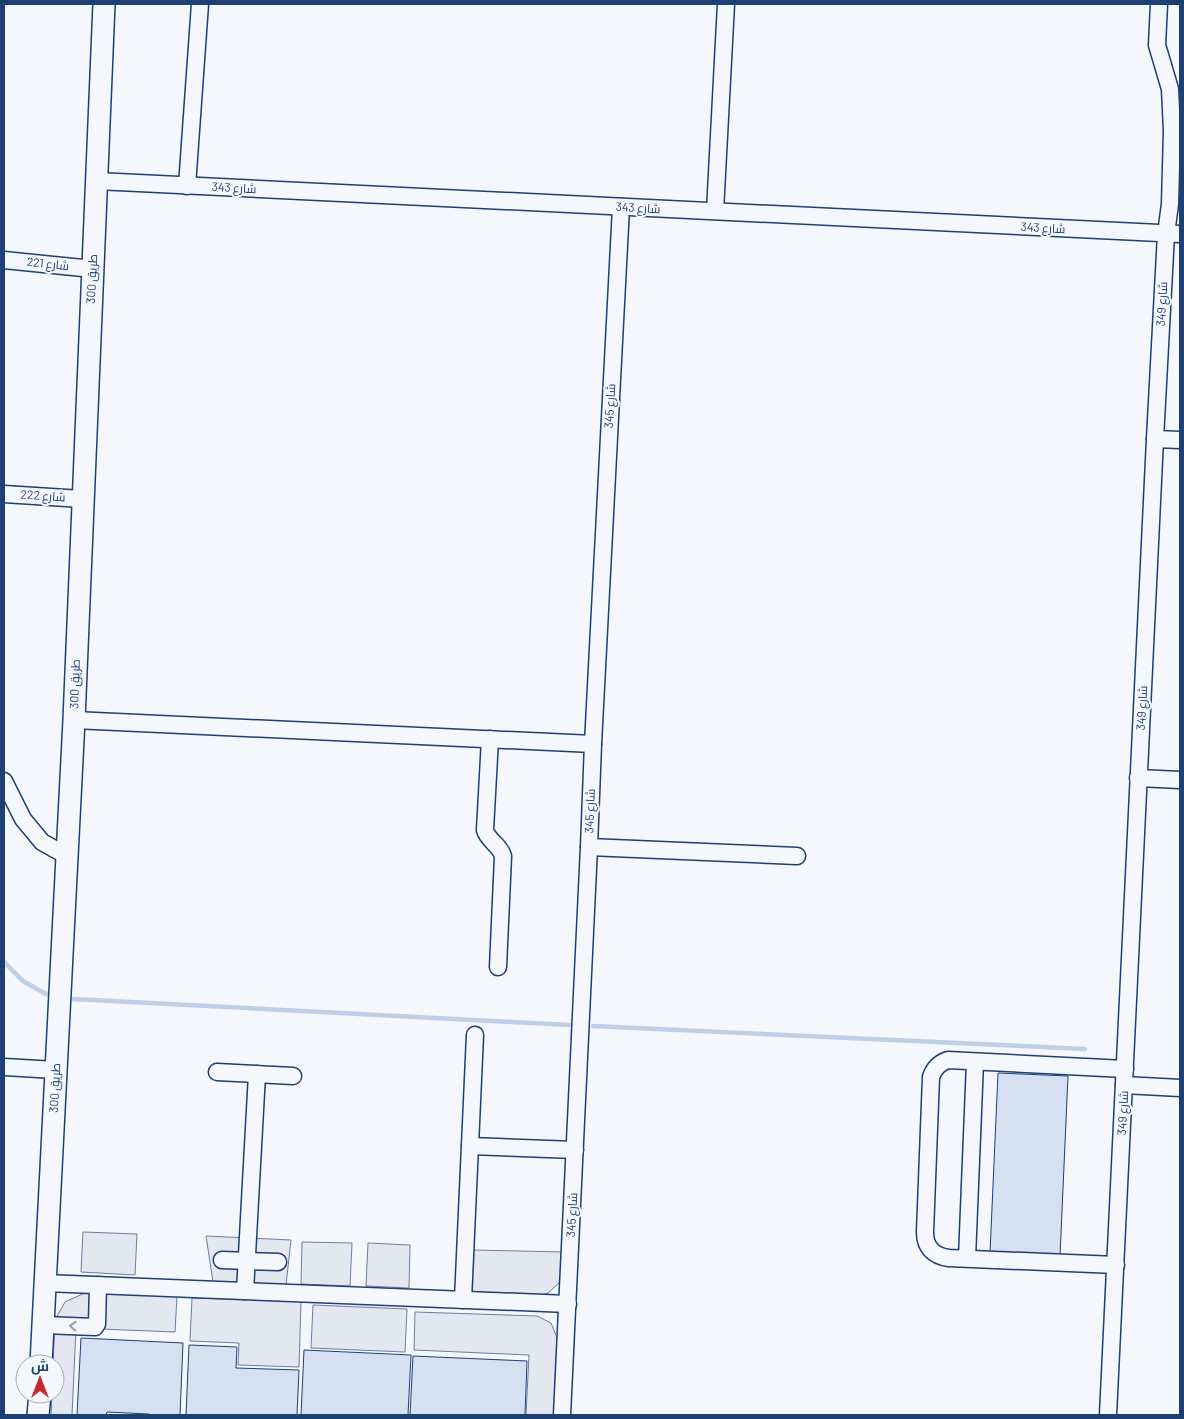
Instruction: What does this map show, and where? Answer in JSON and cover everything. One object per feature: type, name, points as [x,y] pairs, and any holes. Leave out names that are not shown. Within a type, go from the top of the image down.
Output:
[{"type":"main road","name":"طريق 300","points":[[42,1354],[74,720],[104,4]]},
{"type":"street","points":[[187,186],[200,4]]},
{"type":"street","points":[[715,211],[726,4]]},
{"type":"street","name":"شارع 349","points":[[1108,1415],[1154,439],[1173,234],[1170,204],[1172,131],[1170,89],[1157,45],[1159,4]]},
{"type":"street","name":"شارع 343","points":[[96,181],[1173,234]]},
{"type":"street","name":"شارع 345","points":[[562,1415],[593,744],[621,207]]},
{"type":"street","name":"شارع 221","points":[[4,260],[93,269]]},
{"type":"street","points":[[1154,439],[1180,440]]},
{"type":"street","name":"شارع 222","points":[[4,494],[82,499]]},
{"type":"street","points":[[74,720],[593,744]]},
{"type":"street","points":[[490,739],[486,830],[487,835],[500,848],[503,856],[498,967]]},
{"type":"street","points":[[1138,778],[1180,780]]},
{"type":"street","points":[[4,781],[24,819],[42,842],[67,856]]},
{"type":"street","points":[[589,847],[797,856]]},
{"type":"street","points":[[463,1300],[476,1035]]},
{"type":"street","points":[[1116,1265],[942,1257],[927,1245],[925,1238],[931,1077],[935,1068],[948,1060],[1124,1077],[1180,1088]]},
{"type":"street","points":[[967,1258],[975,1062]]},
{"type":"street","points":[[4,1067],[56,1070]]},
{"type":"street","points":[[218,1072],[293,1076]]},
{"type":"street","points":[[245,1291],[257,1074]]},
{"type":"street","points":[[470,1146],[575,1150]]},
{"type":"street","points":[[222,1260],[278,1262]]},
{"type":"street","points":[[45,1283],[568,1304]]},
{"type":"street","points":[[43,1325],[95,1327],[97,1324],[98,1285]]},
{"type":"shaded area","points":[[83,1232],[137,1234],[135,1275],[81,1272]]},
{"type":"shaded area","points":[[206,1236],[291,1240],[286,1285],[213,1282]]},
{"type":"shaded area","points":[[302,1242],[352,1243],[350,1286],[301,1284]]},
{"type":"shaded area","points":[[368,1243],[410,1245],[409,1288],[366,1286]]},
{"type":"shaded area","points":[[474,1250],[564,1252],[564,1270],[559,1283],[548,1293],[538,1296],[471,1293]]},
{"type":"shaded area","points":[[87,1292],[177,1296],[175,1332],[76,1328],[72,1415],[51,1415],[52,1404],[65,1404],[65,1354],[53,1354],[55,1320],[65,1302]]},
{"type":"shaded area","points":[[192,1298],[301,1301],[299,1367],[238,1365],[239,1343],[190,1341]]},
{"type":"shaded area","points":[[313,1305],[407,1309],[405,1352],[311,1348]]},
{"type":"shaded area","points":[[415,1312],[537,1316],[551,1323],[558,1340],[555,1415],[526,1415],[529,1355],[414,1350]]},
{"type":"building","points":[[998,1073],[1068,1076],[1060,1256],[990,1253]]},
{"type":"building","points":[[81,1338],[183,1343],[180,1415],[107,1412],[106,1415],[77,1415]]},
{"type":"building","points":[[189,1345],[237,1347],[236,1368],[299,1370],[297,1415],[186,1415]]},
{"type":"building","points":[[304,1350],[411,1355],[408,1415],[301,1415]]},
{"type":"building","points":[[413,1356],[527,1361],[525,1415],[410,1415]]},
{"type":"waterway","points":[[4,962],[23,981],[47,994]]},
{"type":"waterway","points":[[73,999],[569,1025]]},
{"type":"waterway","points":[[593,1026],[1085,1049]]}]
